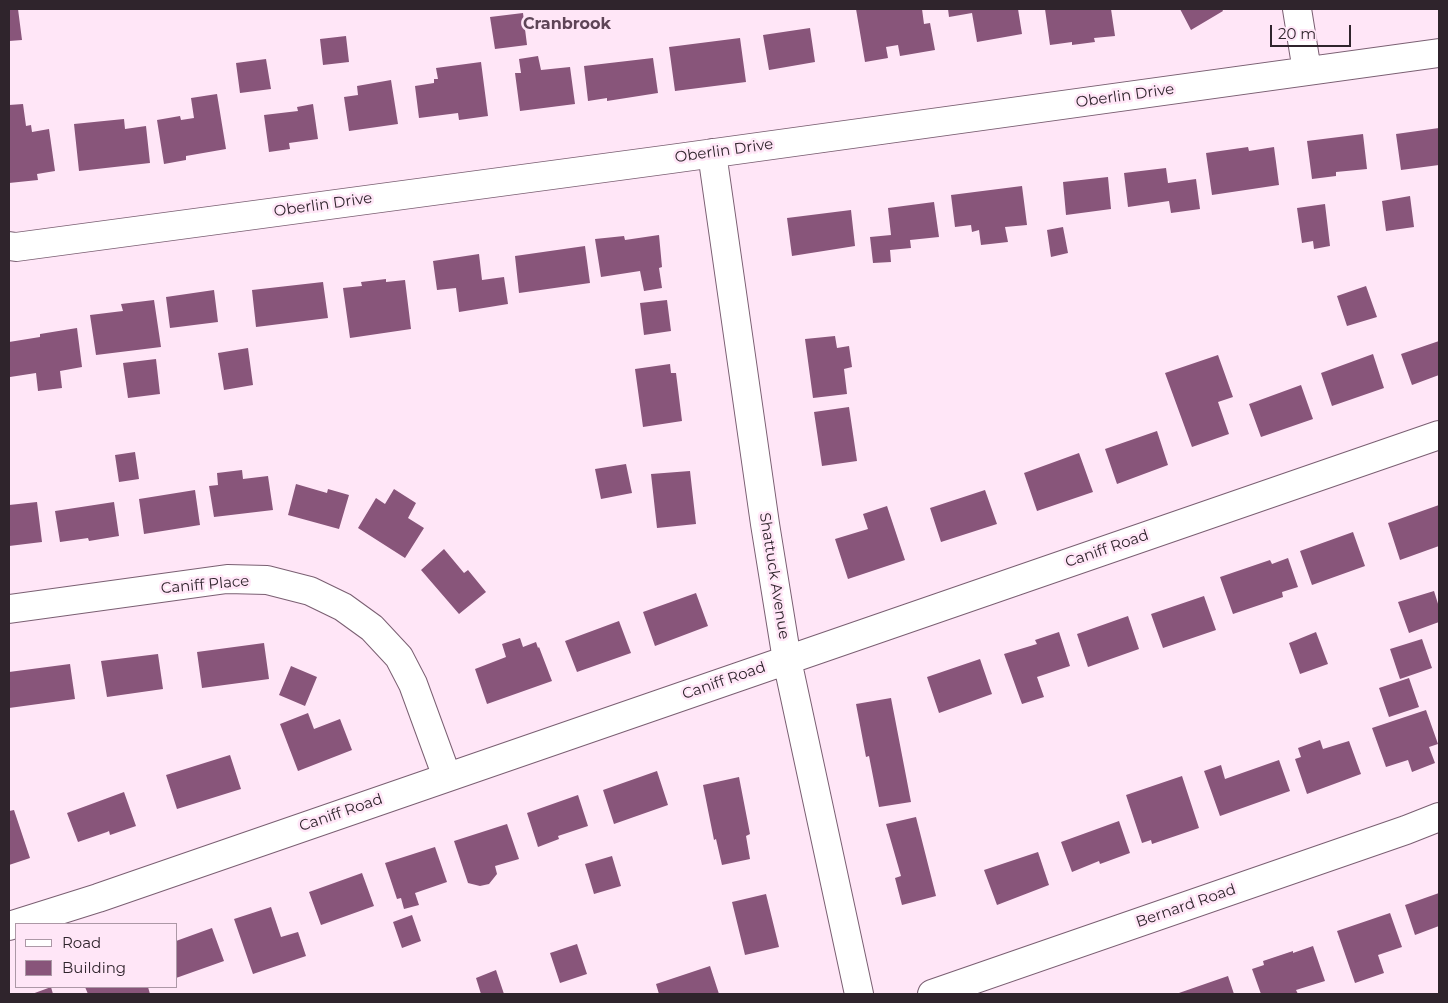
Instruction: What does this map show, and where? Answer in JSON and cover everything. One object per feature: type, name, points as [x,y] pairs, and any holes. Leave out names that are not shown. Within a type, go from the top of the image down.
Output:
[{"type":"street","points":[[1297,9],[1307,71]]},
{"type":"street","name":"Oberlin Drive","points":[[9,246],[16,247],[1439,53]]},
{"type":"street","name":"Shattuck Avenue","points":[[712,153],[765,524],[787,660],[859,994]]},
{"type":"street","name":"Caniff Road","points":[[19,923],[98,898],[1439,435]]},
{"type":"street","name":"Caniff Place","points":[[9,609],[227,579],[267,580],[310,591],[343,607],[372,628],[399,657],[413,684],[447,777]]},
{"type":"street","name":"Bernard Road","points":[[932,994],[1439,817]]},
{"type":"building","points":[[9,9],[18,9],[22,40],[9,41]]},
{"type":"building","points":[[856,9],[922,9],[924,24],[930,23],[935,50],[900,56],[898,45],[886,47],[888,58],[865,62]]},
{"type":"building","points":[[948,9],[1018,9],[1022,34],[977,42],[972,13],[949,17]]},
{"type":"building","points":[[1045,9],[1111,9],[1115,36],[1094,38],[1095,42],[1072,45],[1072,42],[1050,45]]},
{"type":"building","points":[[1180,9],[1222,9],[1223,11],[1191,30]]},
{"type":"building","points":[[523,13],[527,45],[495,49],[490,17]]},
{"type":"building","points":[[810,28],[815,62],[769,70],[763,35]]},
{"type":"building","points":[[346,36],[349,62],[323,65],[320,39]]},
{"type":"building","points":[[740,38],[746,82],[675,91],[669,47]]},
{"type":"building","points":[[538,56],[541,70],[570,67],[575,104],[520,111],[515,73],[521,73],[519,59]]},
{"type":"building","points":[[653,58],[658,93],[607,101],[607,98],[588,101],[584,66]]},
{"type":"building","points":[[266,59],[271,89],[240,93],[236,63]]},
{"type":"building","points":[[481,62],[488,116],[459,120],[458,113],[419,118],[415,86],[434,83],[434,79],[438,79],[436,68]]},
{"type":"building","points":[[391,80],[398,124],[349,131],[344,97],[358,95],[357,86]]},
{"type":"building","points":[[217,94],[226,149],[186,156],[186,160],[164,164],[157,120],[180,116],[181,120],[194,118],[191,98]]},
{"type":"building","points":[[23,104],[26,126],[31,125],[32,132],[49,129],[55,171],[37,174],[38,180],[9,183],[9,105]]},
{"type":"building","points":[[313,104],[318,139],[289,143],[290,149],[269,152],[264,115],[298,111],[297,107]]},
{"type":"building","points":[[124,119],[125,129],[146,126],[150,163],[79,171],[74,124]]},
{"type":"building","points":[[1439,128],[1439,165],[1401,170],[1396,134]]},
{"type":"building","points":[[1363,134],[1367,169],[1336,172],[1336,176],[1312,179],[1307,141]]},
{"type":"building","points":[[1248,147],[1249,151],[1274,147],[1279,185],[1212,195],[1206,153]]},
{"type":"building","points":[[1166,168],[1168,183],[1196,179],[1200,209],[1171,213],[1169,201],[1128,207],[1124,173]]},
{"type":"building","points":[[1108,177],[1111,209],[1066,215],[1063,182]]},
{"type":"building","points":[[1022,186],[1027,225],[1005,227],[1008,242],[981,245],[979,230],[972,232],[971,225],[955,227],[951,195]]},
{"type":"building","points":[[1410,196],[1414,227],[1386,231],[1382,201]]},
{"type":"building","points":[[934,202],[939,237],[910,240],[911,248],[890,250],[891,262],[873,263],[870,237],[891,235],[888,208]]},
{"type":"building","points":[[1325,204],[1330,246],[1314,249],[1313,241],[1302,243],[1297,208]]},
{"type":"building","points":[[851,210],[855,246],[792,256],[787,218]]},
{"type":"building","points":[[1063,227],[1068,253],[1051,257],[1047,230]]},
{"type":"building","points":[[659,235],[662,267],[659,268],[662,288],[644,291],[640,271],[601,277],[595,239],[624,236],[625,240]]},
{"type":"building","points":[[585,246],[590,283],[519,293],[515,256]]},
{"type":"building","points":[[479,254],[482,280],[504,277],[508,304],[459,312],[456,288],[437,290],[433,261]]},
{"type":"building","points":[[386,279],[386,282],[405,280],[411,329],[350,338],[343,288],[362,286],[361,282]]},
{"type":"building","points":[[323,282],[328,318],[256,327],[252,290]]},
{"type":"building","points":[[1366,286],[1377,317],[1347,326],[1337,296]]},
{"type":"building","points":[[214,290],[218,322],[170,328],[166,297]]},
{"type":"building","points":[[154,300],[161,347],[96,355],[90,315],[123,311],[121,304]]},
{"type":"building","points":[[667,300],[671,331],[644,335],[640,303]]},
{"type":"building","points":[[77,328],[82,367],[60,371],[62,388],[38,391],[36,373],[10,377],[9,342],[40,337],[40,334]]},
{"type":"building","points":[[835,336],[837,348],[849,346],[852,367],[844,369],[847,394],[813,398],[805,339]]},
{"type":"building","points":[[1439,341],[1439,375],[1412,385],[1401,354]]},
{"type":"building","points":[[248,348],[253,385],[224,390],[218,353]]},
{"type":"building","points":[[1373,354],[1384,388],[1332,406],[1321,373]]},
{"type":"building","points":[[1218,355],[1233,397],[1218,402],[1229,434],[1192,447],[1165,373]]},
{"type":"building","points":[[156,359],[160,394],[128,398],[123,363]]},
{"type":"building","points":[[670,364],[671,373],[676,373],[682,421],[643,427],[635,369]]},
{"type":"building","points":[[1301,385],[1313,419],[1261,437],[1249,404]]},
{"type":"building","points":[[849,407],[857,461],[822,466],[814,412]]},
{"type":"building","points":[[1157,431],[1168,465],[1117,484],[1105,449]]},
{"type":"building","points":[[135,452],[139,479],[119,482],[115,455]]},
{"type":"building","points":[[1079,453],[1093,492],[1037,511],[1024,473]]},
{"type":"building","points":[[626,464],[632,493],[601,499],[595,469]]},
{"type":"building","points":[[242,470],[243,479],[268,476],[273,510],[214,517],[209,486],[218,485],[217,473]]},
{"type":"building","points":[[690,471],[696,524],[657,528],[651,474]]},
{"type":"building","points":[[296,484],[327,493],[328,489],[349,495],[339,529],[288,515]]},
{"type":"building","points":[[394,489],[416,503],[408,518],[424,528],[405,558],[358,528],[376,498],[385,504]]},
{"type":"building","points":[[195,490],[200,525],[144,534],[139,499]]},
{"type":"building","points":[[985,490],[997,524],[941,542],[930,508]]},
{"type":"building","points":[[37,502],[42,542],[9,546],[9,505]]},
{"type":"building","points":[[114,502],[119,536],[89,541],[88,538],[60,542],[55,511]]},
{"type":"building","points":[[1439,505],[1439,546],[1400,560],[1388,523]]},
{"type":"building","points":[[887,506],[905,560],[848,579],[835,539],[868,529],[863,514]]},
{"type":"building","points":[[1353,532],[1365,566],[1312,585],[1300,551]]},
{"type":"building","points":[[444,549],[464,573],[468,570],[486,592],[459,614],[421,570]]},
{"type":"building","points":[[1288,558],[1298,587],[1282,592],[1283,597],[1233,614],[1220,577],[1270,560],[1272,564]]},
{"type":"building","points":[[1434,591],[1439,607],[1439,622],[1409,633],[1398,602]]},
{"type":"building","points":[[696,593],[708,626],[655,646],[643,612]]},
{"type":"building","points":[[1204,596],[1216,630],[1163,648],[1151,614]]},
{"type":"building","points":[[1128,616],[1139,649],[1088,667],[1077,634]]},
{"type":"building","points":[[619,621],[631,653],[577,672],[565,641]]},
{"type":"building","points":[[1059,632],[1070,666],[1037,677],[1044,697],[1022,704],[1004,654],[1037,644],[1035,640]]},
{"type":"building","points":[[1316,632],[1328,664],[1300,674],[1289,643]]},
{"type":"building","points":[[520,638],[523,647],[536,642],[552,681],[487,704],[475,669],[506,657],[502,644]]},
{"type":"building","points":[[1422,639],[1432,668],[1400,679],[1390,649]]},
{"type":"building","points":[[264,643],[269,679],[202,688],[197,652]]},
{"type":"building","points":[[158,654],[163,689],[107,697],[101,661]]},
{"type":"building","points":[[980,659],[992,694],[939,713],[927,677]]},
{"type":"building","points":[[70,664],[75,699],[9,708],[9,672]]},
{"type":"building","points":[[291,666],[317,677],[305,706],[279,695]]},
{"type":"building","points":[[1409,678],[1419,707],[1389,717],[1379,688]]},
{"type":"building","points":[[891,698],[911,802],[879,807],[869,756],[866,757],[856,704]]},
{"type":"building","points":[[1426,710],[1438,744],[1429,747],[1435,763],[1412,772],[1408,760],[1386,767],[1372,728]]},
{"type":"building","points":[[308,713],[314,729],[340,719],[352,750],[298,771],[280,724]]},
{"type":"building","points":[[1320,740],[1323,749],[1349,741],[1361,774],[1307,794],[1295,759],[1301,757],[1298,748]]},
{"type":"building","points":[[230,755],[241,789],[177,809],[166,775]]},
{"type":"building","points":[[1279,760],[1290,791],[1220,816],[1204,771],[1221,765],[1225,779]]},
{"type":"building","points":[[657,771],[668,805],[614,824],[603,790]]},
{"type":"building","points":[[1182,776],[1199,828],[1152,844],[1151,840],[1142,843],[1126,795]]},
{"type":"building","points":[[739,777],[750,834],[746,836],[750,859],[722,865],[716,839],[714,840],[703,785]]},
{"type":"building","points":[[124,792],[136,826],[110,835],[109,831],[78,842],[67,813]]},
{"type":"building","points":[[578,795],[588,826],[558,836],[559,839],[538,847],[527,813]]},
{"type":"building","points":[[14,810],[30,858],[9,865],[9,811]]},
{"type":"building","points":[[916,817],[936,896],[902,905],[895,878],[901,876],[886,824]]},
{"type":"building","points":[[1119,821],[1130,853],[1100,864],[1099,861],[1072,872],[1061,842]]},
{"type":"building","points":[[507,824],[519,859],[495,866],[497,874],[489,884],[480,886],[468,883],[454,841]]},
{"type":"building","points":[[435,847],[447,882],[415,893],[419,905],[404,909],[401,898],[397,899],[385,863]]},
{"type":"building","points":[[1038,852],[1049,885],[997,905],[984,870]]},
{"type":"building","points":[[612,856],[621,886],[594,894],[585,864]]},
{"type":"building","points":[[362,873],[374,906],[321,925],[309,892]]},
{"type":"building","points":[[1439,893],[1439,926],[1415,935],[1405,905]]},
{"type":"building","points":[[766,894],[779,947],[745,955],[732,902]]},
{"type":"building","points":[[271,907],[281,937],[298,932],[306,956],[253,974],[234,919]]},
{"type":"building","points":[[1390,913],[1402,947],[1378,955],[1384,973],[1355,983],[1337,931]]},
{"type":"building","points":[[412,915],[421,941],[402,948],[393,922]]},
{"type":"building","points":[[212,928],[224,961],[178,977],[178,940]]},
{"type":"building","points":[[577,944],[587,974],[560,983],[550,953]]},
{"type":"building","points":[[1313,946],[1325,981],[1296,990],[1298,994],[1261,994],[1252,969],[1264,965],[1263,961]]},
{"type":"building","points":[[710,966],[719,994],[659,994],[656,984]]},
{"type":"building","points":[[496,970],[504,994],[481,994],[476,978]]},
{"type":"building","points":[[1228,976],[1234,994],[1176,994]]},
{"type":"building","points":[[51,988],[53,994],[32,994]]},
{"type":"building","points":[[85,988],[148,988],[150,994],[88,994]]},
{"type":"district","name":"Cranbrook","points":[[567,24]]}]
